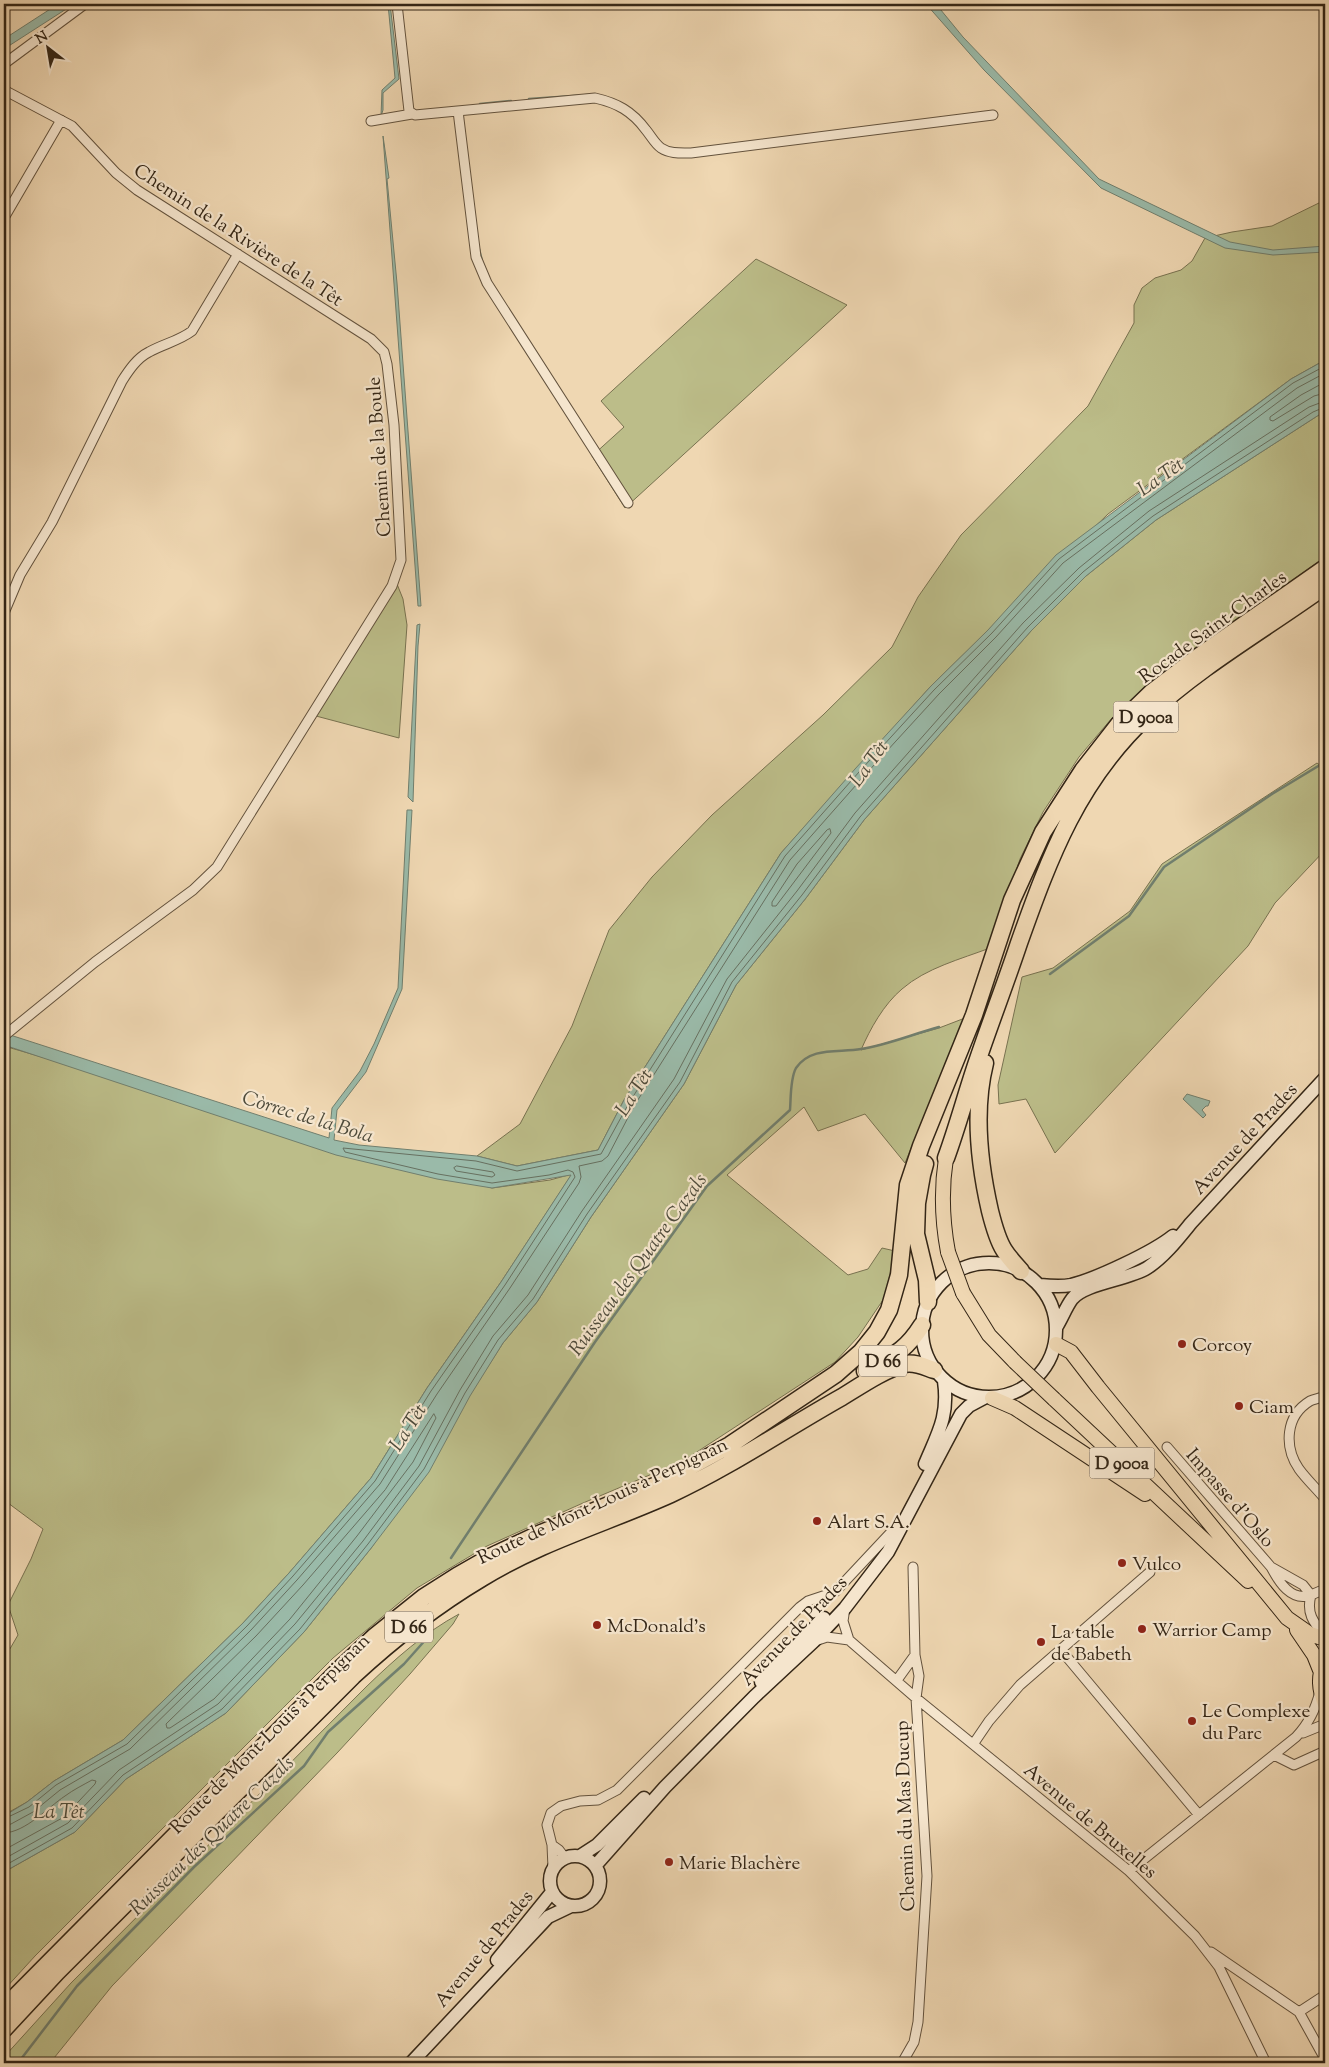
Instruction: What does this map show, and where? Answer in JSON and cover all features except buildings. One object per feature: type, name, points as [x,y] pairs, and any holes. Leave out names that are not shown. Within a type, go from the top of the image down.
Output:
[{"type":"highway","name":"Rocade Saint-Charles","points":[[1070,790],[1118,724],[1152,692],[1194,659],[1325,568]]},
{"type":"highway","name":"Rocade Saint-Charles","points":[[1033,905],[1044,874],[1072,813],[1102,766],[1122,742],[1148,715],[1176,691],[1325,586]]},
{"type":"highway","points":[[666,1480],[730,1445],[836,1374],[861,1352],[878,1332],[889,1310],[899,1275],[908,1185],[921,1146],[974,1015],[1012,900],[1036,846],[1070,790]]},
{"type":"highway","name":"D 900a","points":[[946,1158],[948,1130],[1010,938],[1046,836],[1070,790]]},
{"type":"highway","points":[[928,1302],[927,1280],[916,1234],[917,1203],[922,1175],[963,1068],[1036,846]]},
{"type":"highway","points":[[1021,1271],[1003,1249],[994,1225],[985,1189],[979,1140],[979,1106],[984,1066],[1033,905]]},
{"type":"highway","name":"D 900a","points":[[946,1158],[976,1065],[1033,905]]},
{"type":"highway","name":"D 66","points":[[839,1392],[911,1343],[922,1325]]},
{"type":"highway","name":"D 66","points":[[839,1392],[906,1364],[918,1364],[939,1376]]},
{"type":"highway","name":"Route de Mont-Louis à Perpignan","points":[[4,2008],[341,1668],[374,1637],[417,1603],[457,1576],[492,1556],[666,1480],[701,1467],[839,1392]]},
{"type":"highway","name":"Route de Mont-Louis à Perpignan","points":[[4,2029],[57,1972],[353,1676],[384,1646],[429,1611],[483,1576],[531,1552],[637,1509],[718,1471],[839,1392]]},
{"type":"main road","name":"Avenue de Prades","points":[[1057,1326],[1072,1298],[1085,1290],[1123,1279],[1147,1268],[1174,1244],[1191,1223],[1325,1078]]},
{"type":"main road","name":"D 900a","points":[[946,1158],[943,1180],[943,1206],[948,1252],[962,1293],[989,1335],[1015,1362],[1286,1618],[1306,1640],[1323,1665]]},
{"type":"main road","name":"Avenue de Prades","points":[[1040,1285],[1070,1285],[1092,1278],[1168,1240],[1191,1223]]},
{"type":"main road","points":[[988,1398],[1006,1396],[1028,1385],[1052,1355],[1056,1344],[1057,1326],[1055,1312],[1040,1285],[1021,1271],[1010,1266],[989,1263],[968,1267],[953,1274],[940,1284],[928,1302],[922,1325],[924,1347],[939,1376],[962,1392],[988,1398],[1015,1408],[1139,1490],[1191,1528]]},
{"type":"main road","points":[[1056,1344],[1071,1352],[1286,1618]]},
{"type":"main road","name":"Avenue de Prades","points":[[580,1856],[597,1845],[819,1624],[850,1589],[894,1529],[942,1427],[947,1406],[939,1376]]},
{"type":"main road","name":"Avenue de Prades","points":[[595,1866],[665,1787],[754,1697],[814,1641],[845,1608],[888,1552],[961,1414],[969,1406],[988,1398]]},
{"type":"main road","name":"D 900a","points":[[1286,1618],[1310,1634],[1325,1637]]},
{"type":"main road","points":[[1323,1665],[1323,1698]]},
{"type":"main road","points":[[580,1856],[591,1861],[595,1866],[600,1877],[598,1891],[587,1903],[571,1906],[556,1899],[549,1884],[552,1868],[564,1858],[580,1856]]},
{"type":"main road","name":"Avenue de Prades","points":[[445,2026],[552,1892]]},
{"type":"main road","name":"Avenue de Prades","points":[[411,2063],[548,1917],[571,1906]]},
{"type":"street","points":[[4,64],[85,4]]},
{"type":"street","points":[[397,4],[409,111],[412,114]]},
{"type":"street","name":"Chemin de la Rivière de la Têt","points":[[4,90],[72,126],[116,172],[137,190],[371,339],[384,352]]},
{"type":"street","points":[[372,121],[412,114],[595,98],[614,103],[629,112],[640,122],[662,149],[677,153],[691,153],[993,115]]},
{"type":"street","points":[[458,111],[478,266],[628,503]]},
{"type":"street","points":[[4,218],[61,120]]},
{"type":"street","points":[[4,613],[17,581],[52,522],[122,381],[131,368],[144,355],[192,331],[238,254]]},
{"type":"street","name":"Chemin de la Boule","points":[[4,1036],[95,962],[193,890],[217,866],[392,586],[401,560],[394,425],[384,352]]},
{"type":"street","points":[[1325,1396],[1310,1401],[1296,1413],[1289,1426],[1291,1454],[1299,1469],[1325,1499]]},
{"type":"street","name":"Impasse d'Oslo","points":[[1167,1448],[1271,1567],[1303,1585],[1311,1595]]},
{"type":"street","points":[[552,1868],[552,1845],[547,1825],[551,1813],[561,1806],[580,1801],[598,1800],[617,1790],[800,1607],[808,1601],[835,1592],[894,1529]]},
{"type":"street","name":"Chemin du Mas Ducup","points":[[902,2063],[914,2042],[918,2022],[927,1876],[916,1698],[919,1676],[915,1655],[913,1567]]},
{"type":"street","points":[[974,1743],[989,1721],[1020,1685],[1150,1572]]},
{"type":"street","points":[[1325,1589],[1311,1595],[1309,1603],[1309,1614],[1325,1637]]},
{"type":"street","points":[[800,1607],[814,1610],[819,1624]]},
{"type":"street","points":[[814,1641],[827,1637],[849,1640],[843,1621],[845,1608]]},
{"type":"street","name":"Avenue de Bruxelles","points":[[849,1640],[916,1698],[974,1743],[1129,1871],[1207,1949],[1220,1967],[1266,2063]]},
{"type":"street","points":[[1061,1650],[1199,1815]]},
{"type":"street","points":[[896,1680],[915,1655]]},
{"type":"street","points":[[1129,1871],[1296,1737],[1306,1726],[1323,1698]]},
{"type":"street","points":[[1296,1737],[1325,1724]]},
{"type":"street","points":[[1274,1755],[1294,1765],[1325,1751]]},
{"type":"street","points":[[552,1845],[559,1850],[564,1858]]},
{"type":"street","points":[[1207,1949],[1299,2012],[1325,2059]]},
{"type":"street","points":[[1299,2012],[1325,1995]]},
{"type":"green space","points":[[1325,200],[1325,360],[1291,379],[1108,514],[931,686],[781,853],[624,1100],[598,1150],[517,1166],[477,1156],[520,1124],[572,1026],[609,930],[652,877],[712,815],[823,715],[892,647],[918,597],[961,535],[1088,406],[1134,323],[1134,305],[1142,288],[1155,278],[1181,270],[1192,261],[1205,238],[1272,226]]},
{"type":"green space","points":[[756,259],[847,305],[625,508],[592,456],[624,427],[601,401]]},
{"type":"green space","points":[[1325,411],[1325,557],[1153,679],[1112,718],[1079,757],[1043,812],[1020,859],[990,948],[944,965],[911,982],[895,995],[873,1025],[861,1050],[939,1028],[965,1018],[905,1163],[865,1114],[818,1131],[804,1107],[727,1175],[848,1275],[868,1269],[882,1248],[895,1251],[885,1297],[858,1337],[835,1362],[683,1461],[487,1546],[417,1588],[333,1658],[35,1956],[4,1990],[4,1872],[75,1832],[126,1779],[226,1713],[304,1632],[372,1547],[503,1343],[537,1302],[591,1217],[684,1084],[736,985],[806,898],[864,820],[1031,631],[1086,576],[1156,520]]},
{"type":"green space","points":[[397,584],[403,599],[407,625],[399,738],[316,716]]},
{"type":"green space","points":[[1317,763],[1325,769],[1325,850],[1275,903],[1248,946],[1055,1153],[1026,1099],[999,1104],[998,1085],[1022,977],[1053,968],[1130,911],[1162,864]]},
{"type":"green space","points":[[4,1046],[492,1188],[550,1180],[572,1174],[501,1282],[427,1388],[371,1478],[289,1573],[243,1623],[123,1740],[54,1781],[27,1802],[4,1815],[4,1659],[18,1635],[8,1605],[31,1559],[43,1529],[4,1500]]},
{"type":"green space","points":[[459,1614],[453,1624],[410,1674],[337,1753],[112,1986],[50,2063],[5,2063],[4,2057],[71,1983],[366,1687],[410,1647],[434,1629]]},
{"type":"water","points":[[58,4],[74,4],[4,49],[4,39]]},
{"type":"water","points":[[388,4],[390,4],[399,79],[383,93],[381,116],[382,90],[395,78]]},
{"type":"water","points":[[926,4],[936,4],[963,37],[1099,179],[1230,242],[1273,250],[1325,246],[1325,252],[1273,255],[1225,248],[1101,188],[984,70]]},
{"type":"water","points":[[383,136],[389,178],[387,179],[397,283],[421,606],[418,606]]},
{"type":"water","name":"La Têt","points":[[1325,360],[1325,411],[1156,520],[1086,576],[1031,631],[864,820],[806,898],[736,985],[684,1084],[591,1217],[537,1302],[503,1343],[470,1396],[429,1472],[304,1632],[226,1713],[126,1779],[75,1832],[4,1872],[4,1816],[27,1802],[54,1781],[123,1740],[243,1623],[371,1478],[427,1388],[501,1282],[571,1175],[492,1188],[437,1179],[336,1155],[4,1045],[4,1033],[329,1138],[332,1108],[360,1071],[398,988],[407,810],[412,810],[402,989],[366,1072],[337,1110],[334,1140],[359,1145],[477,1156],[517,1166],[598,1150],[624,1100],[781,853],[931,686],[988,630],[1056,555],[1291,379]]},
{"type":"water","points":[[420,624],[413,802],[408,797],[417,625]]},
{"type":"water","points":[[1187,1094],[1210,1101],[1208,1106],[1202,1110],[1206,1115],[1203,1118],[1183,1099]]},
{"type":"waterway","points":[[529,99],[588,95]]},
{"type":"waterway","points":[[480,104],[511,101]]},
{"type":"waterway","points":[[479,249],[482,261]]},
{"type":"waterway","name":"Ruisseau des Quatre Cazals","points":[[1050,974],[1129,916],[1164,867],[1272,794],[1325,762]]},
{"type":"waterway","name":"Ruisseau des Quatre Cazals","points":[[451,1558],[595,1342],[707,1186],[790,1110],[793,1078],[796,1068],[802,1061],[817,1053],[871,1047],[939,1027]]},
{"type":"waterway","name":"Ruisseau des Quatre Cazals","points":[[18,2063],[77,1986],[194,1867],[304,1766],[328,1732],[404,1664],[428,1637],[428,1632]]},
{"type":"place","name":"Corcoy","points":[[1182,1344]]},
{"type":"place","name":"Ciam","points":[[1239,1406]]},
{"type":"place","name":"Alart S.A.","points":[[817,1521]]},
{"type":"place","name":"Vulco","points":[[1122,1563]]},
{"type":"place","name":"McDonald's","points":[[597,1625]]},
{"type":"place","name":"Warrior Camp","points":[[1142,1629]]},
{"type":"place","name":"La table de Babeth","points":[[1041,1642]]},
{"type":"place","name":"Le Complexe du Parc","points":[[1192,1721]]},
{"type":"place","name":"Marie Blachère","points":[[669,1862]]},
{"type":"water label","name":"Còrrec de la Bola","points":[[308,1116]]}]
